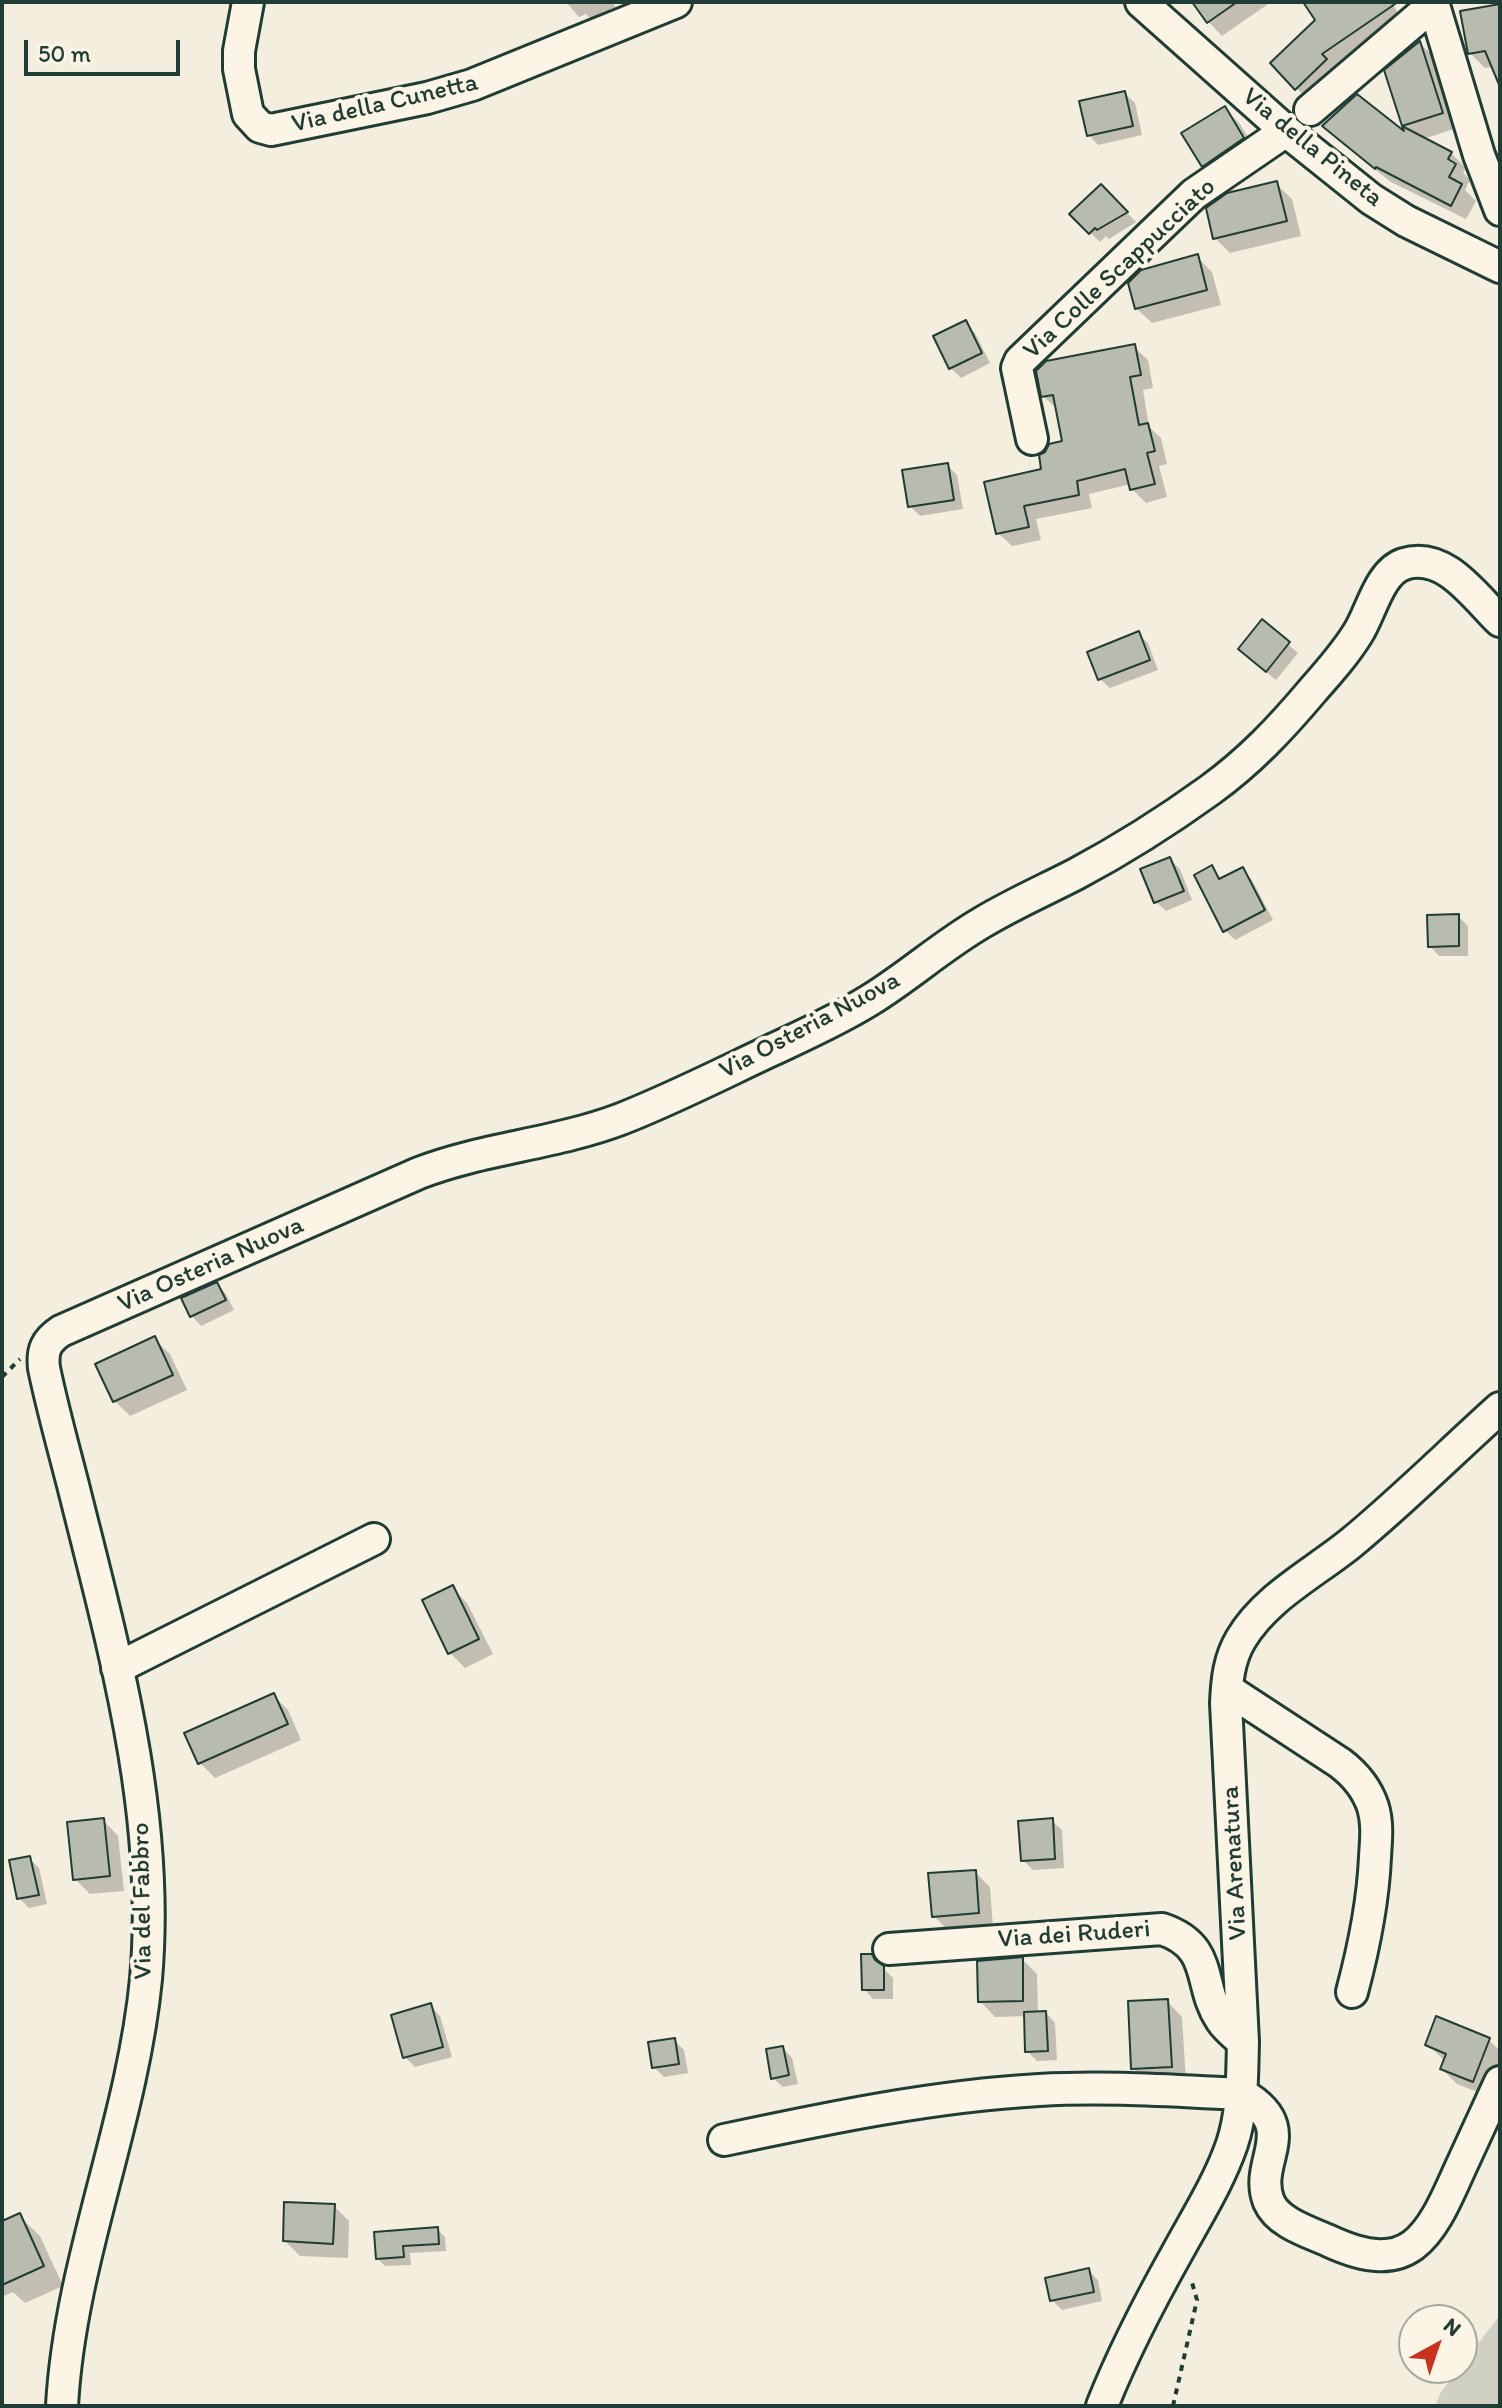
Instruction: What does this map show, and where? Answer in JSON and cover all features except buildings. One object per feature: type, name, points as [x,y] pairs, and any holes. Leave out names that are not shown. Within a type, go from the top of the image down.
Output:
[{"type":"street","name":"Via della Cunetta","points":[[248,2],[239,69],[248,114],[260,127],[271,130],[427,98],[472,85],[676,2]]},
{"type":"street","points":[[1310,110],[1433,3],[1479,155],[1500,210]]},
{"type":"street","name":"Via della Pineta","points":[[1158,6],[1286,131],[1383,207],[1500,267]]},
{"type":"street","name":"Via Colle Scappucciato","points":[[1032,439],[1017,368],[1020,361],[1194,194],[1286,131]]},
{"type":"street","name":"Via Osteria Nuova","points":[[44,1350],[51,1338],[61,1331],[404,1179],[462,1158],[567,1136],[618,1120],[731,1069],[866,1002],[969,930],[1116,852],[1241,766],[1281,728],[1334,665],[1360,630],[1384,580],[1396,568],[1422,563],[1439,568],[1462,582],[1500,621]]},
{"type":"street","name":"Via del Fabbro","points":[[44,1350],[45,1373],[117,1668],[140,1793],[147,1848],[149,1901],[146,1978],[131,2076],[82,2276],[68,2350],[62,2406]]},
{"type":"street","name":"Via Arenatura","points":[[1102,2406],[1140,2321],[1216,2181],[1229,2153],[1237,2124],[1242,2094],[1243,2042],[1226,1718],[1233,1656],[1254,1622],[1297,1583],[1362,1533],[1500,1408]]},
{"type":"street","points":[[117,1668],[374,1539]]},
{"type":"street","points":[[1227,1689],[1340,1763],[1355,1776],[1368,1795],[1377,1828],[1372,1900],[1352,1992]]},
{"type":"street","name":"Via dei Ruderi","points":[[889,1949],[1162,1929],[1174,1933],[1193,1949],[1201,1961],[1221,2020],[1243,2042]]},
{"type":"street","points":[[724,2140],[859,2112],[1008,2092],[1103,2088],[1242,2094],[1260,2107],[1271,2126],[1273,2148],[1265,2188],[1271,2207],[1287,2221],[1346,2249],[1370,2256],[1407,2249],[1420,2241],[1430,2228],[1448,2197],[1500,2082]]},
{"type":"path","points":[[1173,2260],[1192,2281],[1197,2300],[1173,2406]]},
{"type":"shaded area","points":[[1500,2315],[1500,2406],[1435,2406],[1447,2384],[1478,2384],[1478,2344]]}]
